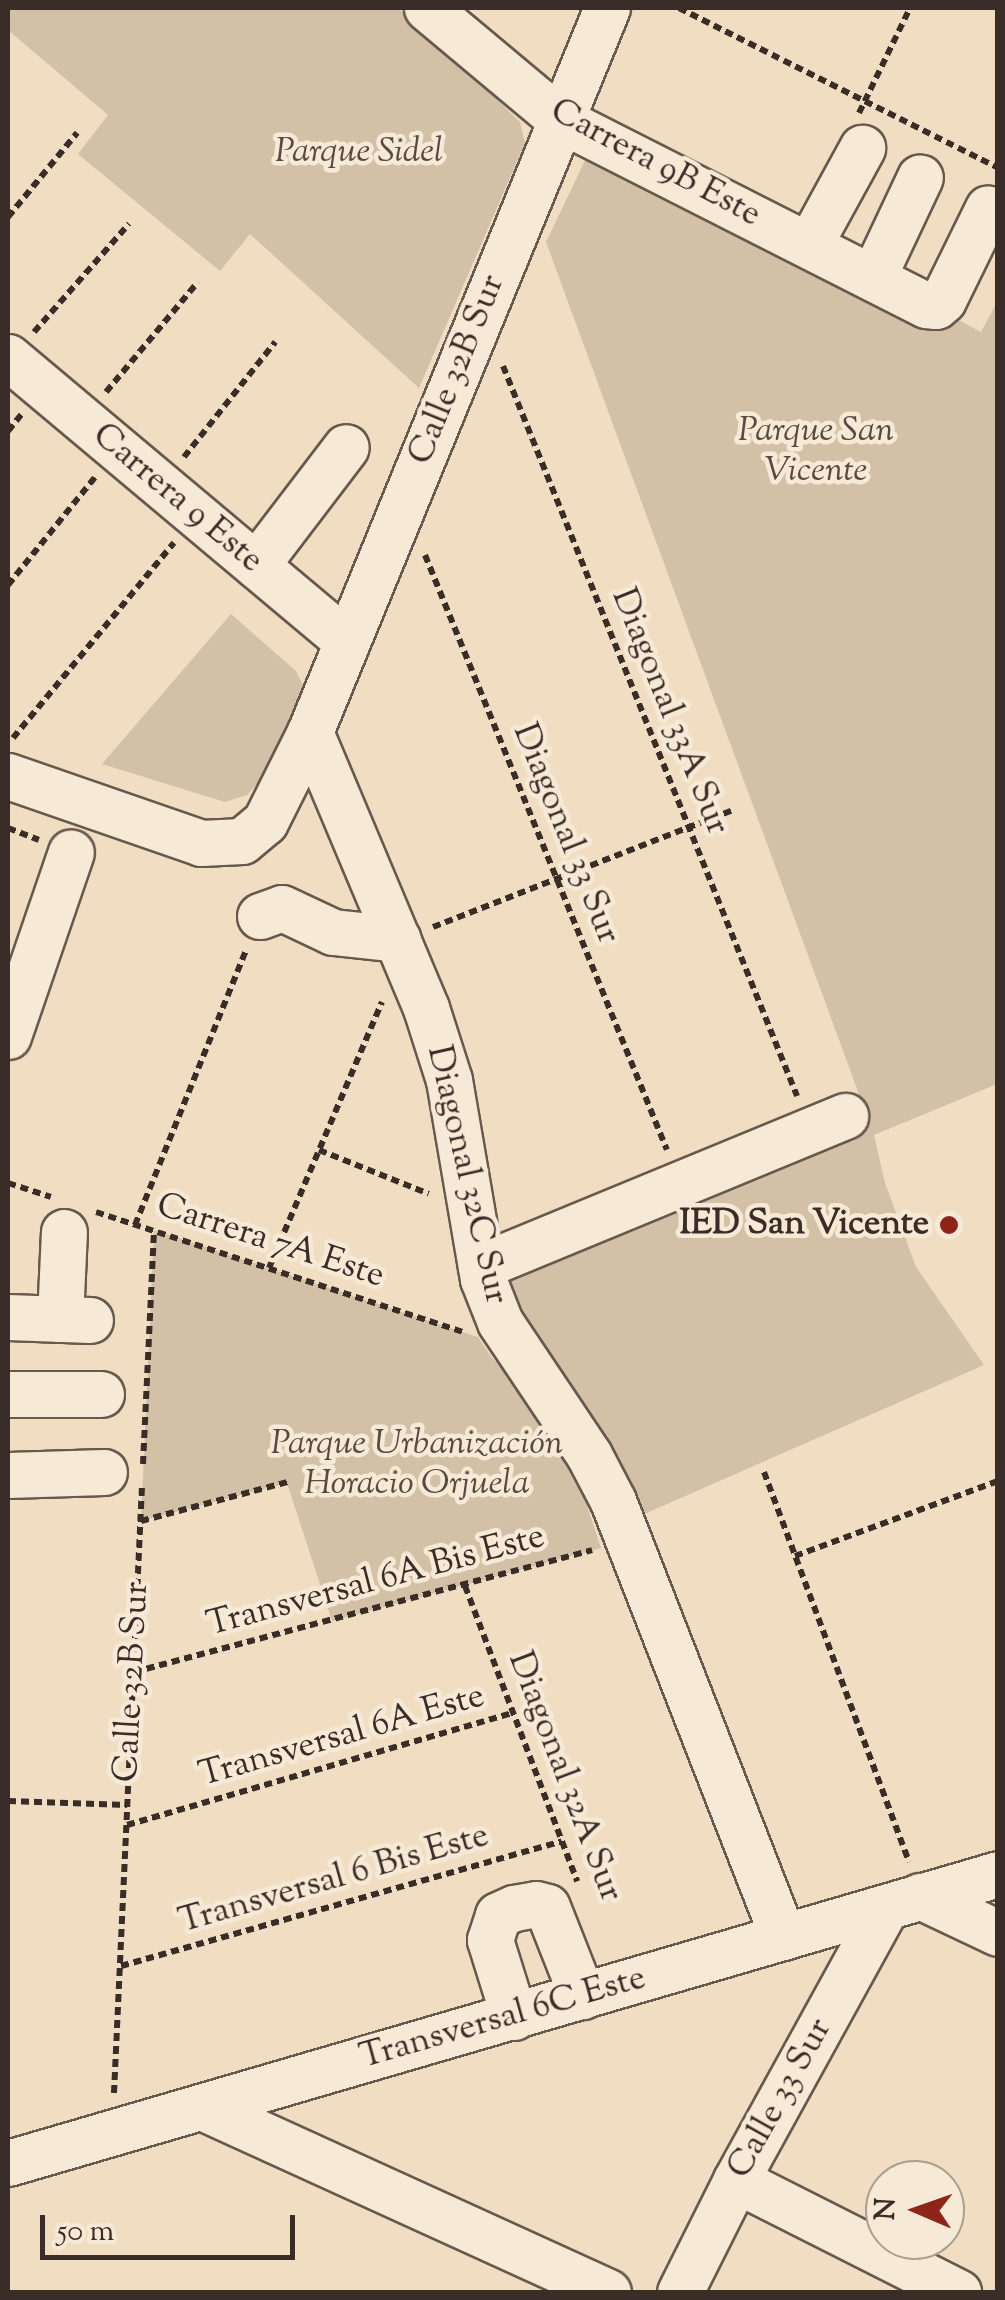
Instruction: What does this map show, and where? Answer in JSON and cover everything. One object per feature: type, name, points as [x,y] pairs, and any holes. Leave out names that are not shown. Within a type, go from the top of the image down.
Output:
[{"type":"street","name":"Carrera 9B Este","points":[[427,8],[561,120],[936,306],[994,176]]},
{"type":"street","name":"Calle 32B Sur","points":[[8,776],[187,840],[229,844],[242,841],[265,822],[310,732],[607,8]]},
{"type":"street","points":[[802,242],[862,148]]},
{"type":"street","points":[[873,277],[920,177]]},
{"type":"street","name":"Carrera 9 Este","points":[[9,358],[347,641]]},
{"type":"street","points":[[256,565],[346,447]]},
{"type":"street","name":"Diagonal 32C Sur","points":[[310,732],[412,939],[449,1080],[480,1266],[500,1322],[589,1455],[630,1540],[783,1936]]},
{"type":"street","points":[[8,1036],[71,852]]},
{"type":"street","points":[[260,916],[282,908],[333,932],[412,939]]},
{"type":"street","points":[[480,1266],[827,1123]]},
{"type":"street","points":[[8,1317],[75,1319],[72,1214]]},
{"type":"street","points":[[8,1394],[102,1394]]},
{"type":"street","points":[[8,1475],[104,1472]]},
{"type":"street","name":"Transversal 6C Este","points":[[8,2163],[998,1874]]},
{"type":"street","points":[[903,1901],[998,1934]]},
{"type":"street","name":"Calle 33 Sur","points":[[680,2292],[736,2180],[903,1901]]},
{"type":"street","points":[[514,2016],[490,1940],[498,1915],[514,1908],[536,1904],[547,1907],[582,1996]]},
{"type":"street","points":[[202,2108],[608,2292]]},
{"type":"street","points":[[736,2180],[958,2292]]},
{"type":"path","points":[[680,8],[994,176]]},
{"type":"path","points":[[8,217],[77,133]]},
{"type":"path","points":[[9,358],[129,224]]},
{"type":"path","points":[[83,420],[198,282]]},
{"type":"path","name":"Diagonal 33A Sur","points":[[482,314],[688,828],[827,1123]]},
{"type":"path","points":[[161,485],[275,342]]},
{"type":"path","points":[[8,584],[118,449]]},
{"type":"path","name":"Diagonal 33 Sur","points":[[404,503],[680,1183]]},
{"type":"path","points":[[8,744],[197,515]]},
{"type":"path","points":[[269,1268],[412,939],[730,812]]},
{"type":"path","points":[[135,1224],[260,916]]},
{"type":"path","points":[[319,1150],[471,1211]]},
{"type":"path","name":"Carrera 7A Este","points":[[8,1183],[72,1214],[135,1224],[518,1350]]},
{"type":"path","name":"Calle 32B Sur","points":[[112,2134],[154,1230]]},
{"type":"path","points":[[764,1472],[903,1901]]},
{"type":"path","points":[[794,1556],[998,1481]]},
{"type":"path","points":[[141,1521],[288,1482]]},
{"type":"path","name":"Transversal 6A Bis Este","points":[[134,1672],[630,1540]]},
{"type":"path","name":"Diagonal 32A Sur","points":[[465,1586],[582,1895]]},
{"type":"path","name":"Transversal 6A Este","points":[[127,1825],[513,1713]]},
{"type":"path","points":[[8,1801],[127,1805]]},
{"type":"path","name":"Transversal 6 Bis Este","points":[[120,1966],[562,1841]]},
{"type":"green space","name":"Parque Sidel","points":[[8,8],[398,8],[457,61],[520,122],[525,143],[419,388],[250,234],[220,271],[78,154],[108,115],[8,30]]},
{"type":"green space","name":"Parque San Vicente","points":[[590,150],[795,233],[981,332],[997,302],[997,1084],[874,1135],[885,1183],[916,1267],[984,1365],[642,1515],[598,1425],[533,1331],[502,1276],[867,1116],[546,242]]},
{"type":"green space","points":[[231,614],[296,671],[304,687],[261,780],[247,795],[225,802],[102,764]]},
{"type":"green space","name":"Parque Urbanización Horacio Orjuela","points":[[154,1230],[478,1337],[492,1358],[527,1392],[571,1457],[601,1548],[332,1621],[287,1483],[141,1521]]},
{"type":"place","name":"IED San Vicente","points":[[949,1225]]}]
